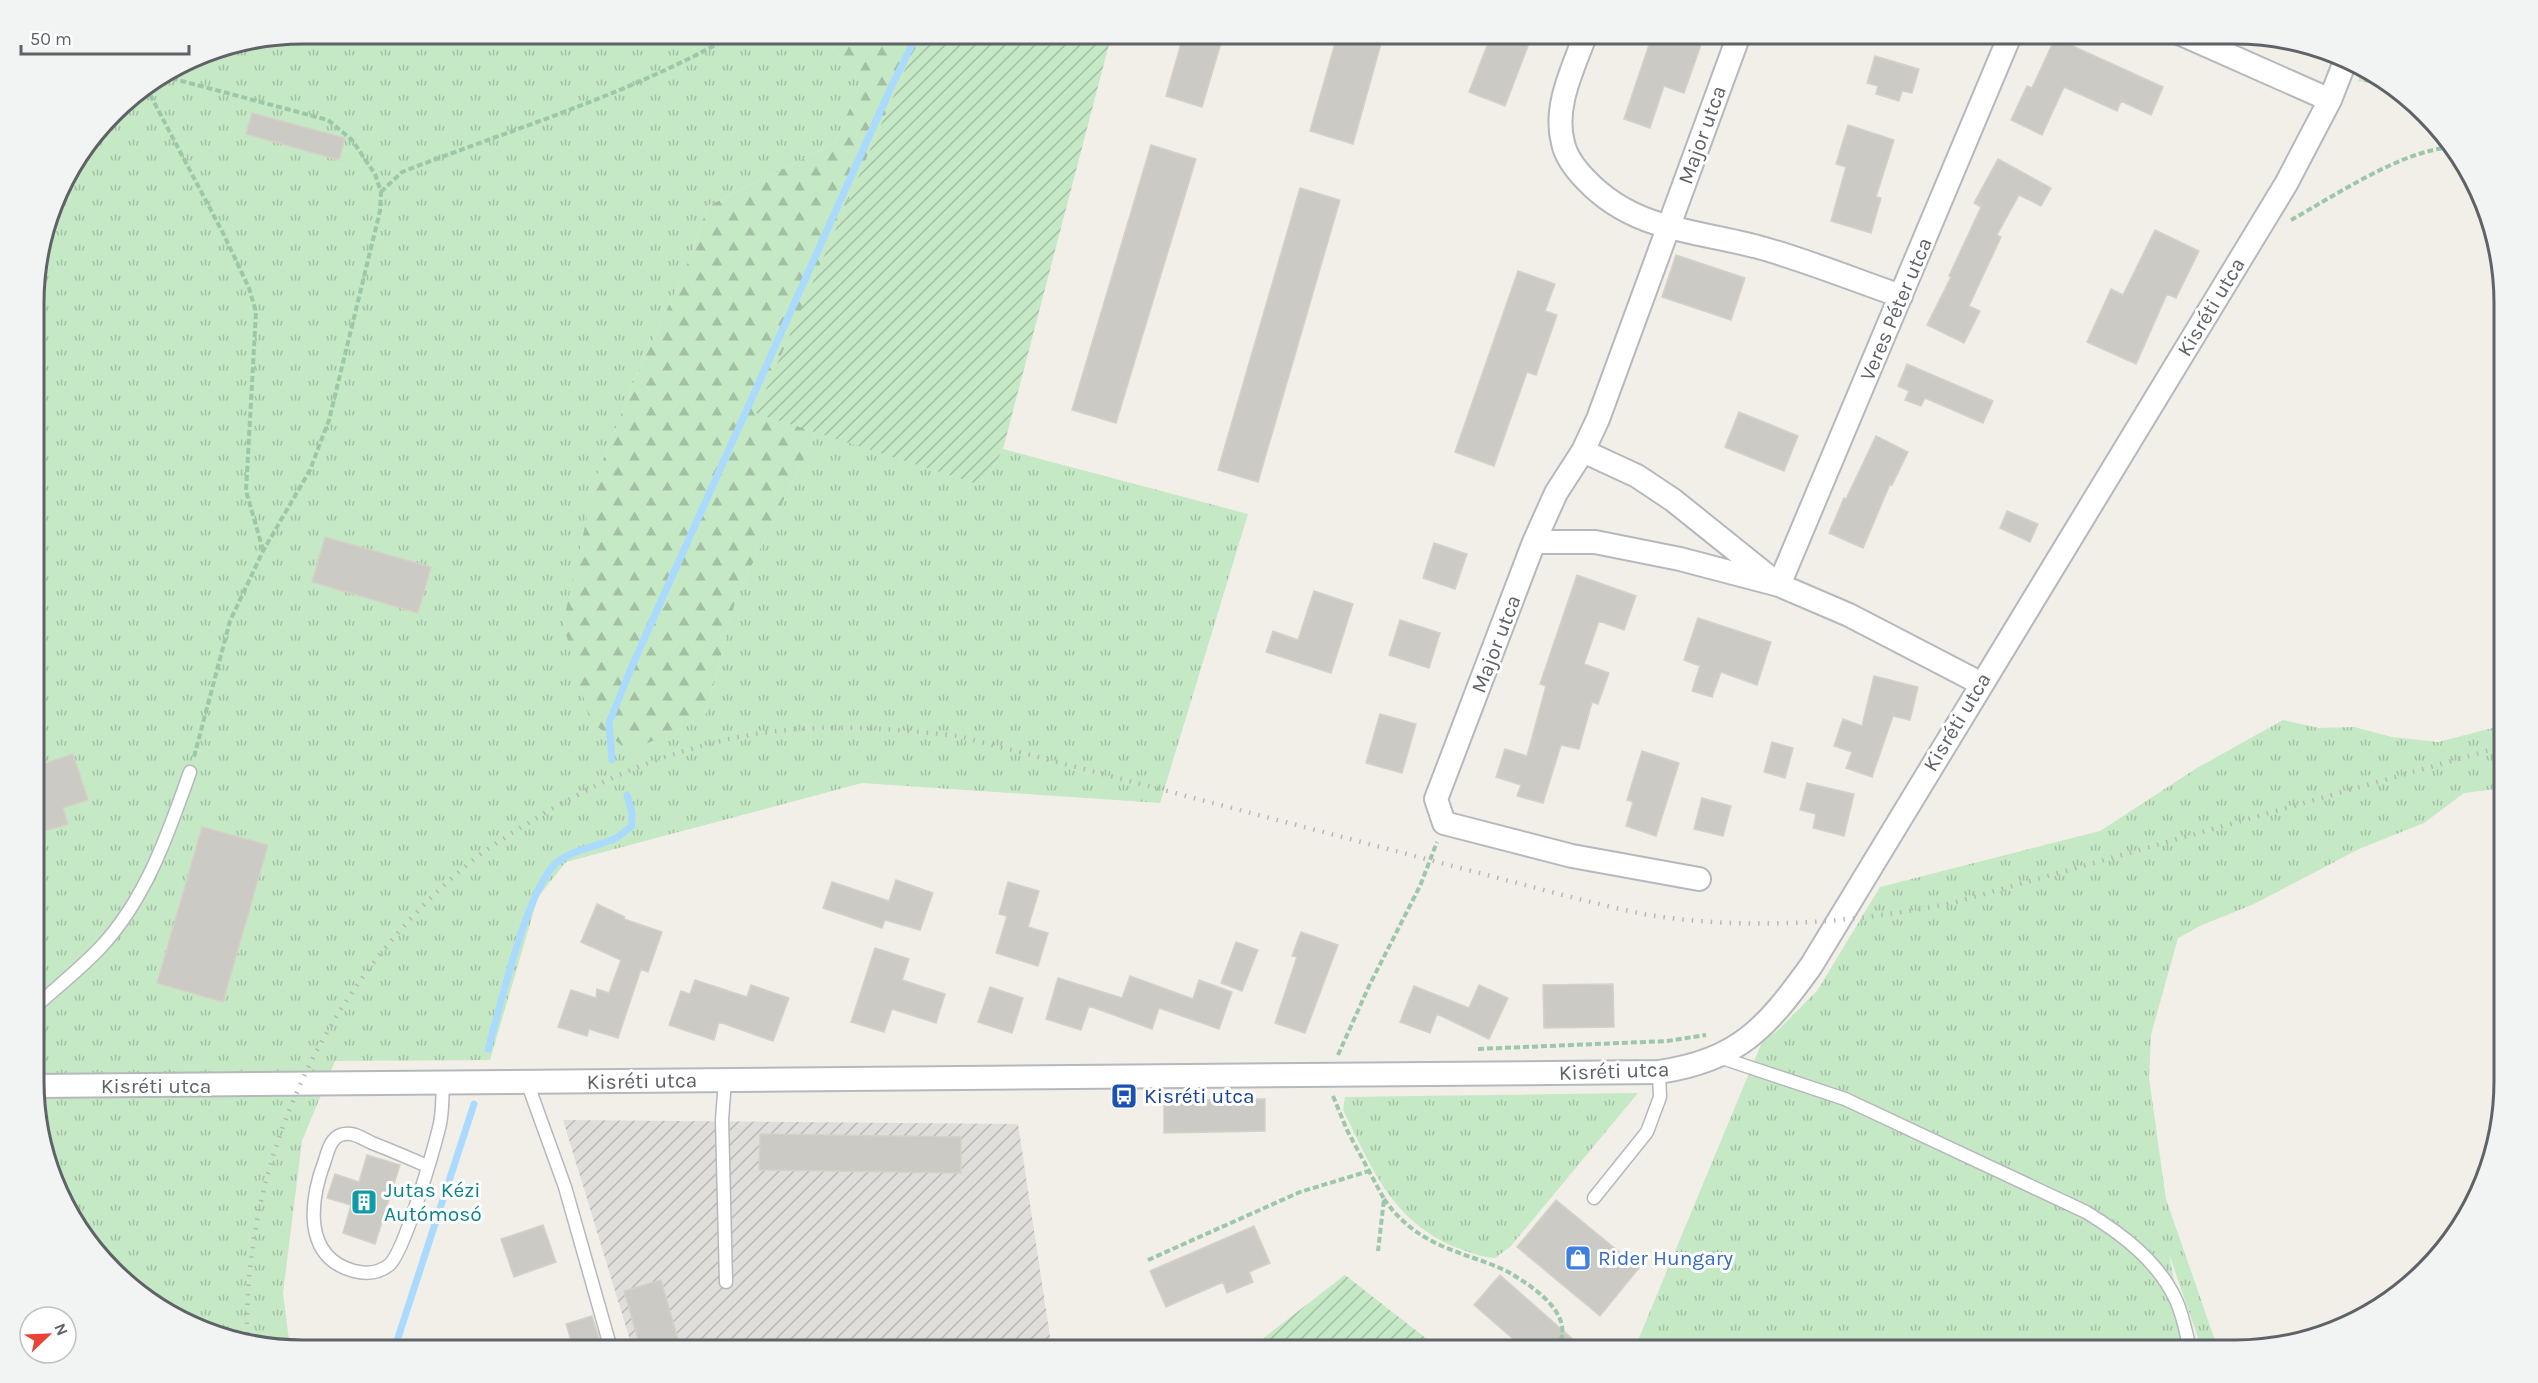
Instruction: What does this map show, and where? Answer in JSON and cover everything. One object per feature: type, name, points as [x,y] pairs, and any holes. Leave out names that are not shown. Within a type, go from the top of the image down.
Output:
[{"type":"street","points":[[1582,44],[1560,110],[1563,143],[1576,170],[1602,197],[1630,214],[1669,227],[1759,247],[1901,296]]},
{"type":"street","name":"Major utca","points":[[1444,823],[1436,800],[1534,542],[1556,494],[1583,451],[1598,419],[1736,44]]},
{"type":"street","name":"Veres Péter utca","points":[[1779,585],[2006,44]]},
{"type":"street","points":[[2204,44],[2330,100]]},
{"type":"street","name":"Kisréti utca","points":[[44,1086],[1659,1072],[1688,1067],[1719,1057],[1748,1038],[1771,1018],[1811,966],[1980,684],[2286,184],[2330,100],[2343,67]]},
{"type":"street","points":[[1583,451],[1637,476],[1673,500],[1779,585]]},
{"type":"street","points":[[1534,542],[1595,542],[1680,559],[1779,585],[1849,615],[1980,684]]},
{"type":"street","points":[[1444,823],[1572,856],[1699,879]]},
{"type":"lane","points":[[44,999],[101,947],[138,898],[167,836],[190,772]]},
{"type":"lane","points":[[1719,1057],[1845,1099],[2086,1212],[2112,1228],[2159,1272],[2176,1300],[2187,1340]]},
{"type":"lane","points":[[1594,1198],[1647,1132],[1660,1097],[1659,1072]]},
{"type":"lane","points":[[725,1080],[722,1120],[726,1282]]},
{"type":"lane","points":[[527,1082],[565,1187],[608,1340]]},
{"type":"lane","points":[[427,1166],[351,1134],[338,1136],[331,1143],[320,1174],[313,1215],[316,1237],[326,1256],[334,1264],[360,1273],[376,1272],[391,1264],[402,1243],[440,1126],[443,1083]]},
{"type":"path","points":[[381,192],[402,172],[577,109],[695,57],[718,44]]},
{"type":"path","points":[[173,78],[328,120],[352,140],[375,174],[381,192],[380,211],[329,420],[310,470],[263,551],[230,621],[190,772]]},
{"type":"path","points":[[149,94],[224,235],[249,288],[256,312],[246,491],[263,551]]},
{"type":"path","points":[[2281,225],[2394,164],[2435,148],[2443,148]]},
{"type":"path","points":[[1404,915],[1420,886],[1444,823]]},
{"type":"path","points":[[1467,1049],[1667,1041],[1710,1034]]},
{"type":"path","points":[[1326,1055],[1350,1054]]},
{"type":"path","points":[[1148,1260],[1300,1192],[1368,1171]]},
{"type":"path","points":[[1384,1199],[1394,1214],[1410,1228],[1445,1248],[1509,1273],[1552,1306],[1560,1316],[1563,1327],[1561,1340]]},
{"type":"shaded area","points":[[563,1120],[1018,1124],[1050,1340],[630,1340]]},
{"type":"green space","points":[[286,44],[828,44],[861,82],[835,143],[708,206],[684,273],[637,374],[596,478],[704,719],[737,595],[817,432],[983,486],[1003,449],[1248,514],[1160,803],[862,783],[566,862],[538,897],[490,1060],[335,1061],[302,1141],[283,1293],[289,1339],[252,1335],[219,1326],[188,1313],[159,1296],[119,1264],[87,1224],[63,1179],[48,1131],[44,1097],[44,286],[48,252],[63,204],[78,173],[97,145],[119,119],[145,97],[188,70],[219,57],[252,48]]},
{"type":"green space","points":[[828,44],[918,44],[910,58],[757,412],[817,432],[737,595],[704,719],[629,751],[590,721],[563,623],[596,478],[637,374],[684,273],[708,206],[835,143],[861,82]]},
{"type":"green space","points":[[918,44],[1109,44],[1003,449],[983,486],[756,413],[910,58]]},
{"type":"green space","points":[[2360,75],[2374,84],[2358,81]]},
{"type":"green space","points":[[2283,720],[2319,728],[2354,727],[2392,737],[2438,742],[2494,728],[2494,789],[2464,793],[2424,823],[2359,849],[2254,904],[2202,925],[2178,938],[2151,1035],[2149,1078],[2166,1199],[2215,1340],[2199,1340],[2169,1254],[2180,1312],[2188,1340],[1638,1340],[1762,1042],[1777,1031],[1817,991],[1880,887],[2100,831],[2197,768]]},
{"type":"green space","points":[[1638,1093],[1510,1247],[1495,1258],[1455,1247],[1433,1236],[1399,1207],[1374,1172],[1343,1110],[1345,1097]]},
{"type":"green space","points":[[1345,1275],[1428,1340],[1261,1340]]},
{"type":"building","points":[[1181,44],[1221,44],[1202,107],[1166,96]]},
{"type":"building","points":[[1335,44],[1381,44],[1353,144],[1310,131]]},
{"type":"building","points":[[1488,44],[1529,44],[1505,106],[1469,92]]},
{"type":"building","points":[[1649,44],[1701,44],[1684,93],[1664,86],[1650,128],[1624,119]]},
{"type":"building","points":[[2052,44],[2068,44],[2163,87],[2151,115],[2121,101],[2117,111],[2064,87],[2042,135],[2011,120],[2027,86],[2032,88]]},
{"type":"building","points":[[1875,56],[1919,69],[1912,93],[1902,91],[1899,101],[1876,94],[1878,86],[1867,83]]},
{"type":"building","points":[[252,113],[345,138],[339,160],[246,134]]},
{"type":"building","points":[[1848,125],[1894,140],[1876,197],[1881,198],[1871,233],[1831,221],[1846,167],[1836,164]]},
{"type":"building","points":[[1151,145],[1196,159],[1116,423],[1072,410]]},
{"type":"building","points":[[1998,159],[2051,188],[2041,206],[2019,195],[1997,235],[2001,237],[1969,306],[1980,311],[1964,343],[1927,325],[1951,277],[1949,276],[1981,207],[1974,203]]},
{"type":"building","points":[[1300,188],[1340,200],[1258,482],[1218,470]]},
{"type":"building","points":[[2155,230],[2199,251],[2176,298],[2167,294],[2136,364],[2087,342],[2111,289],[2123,295]]},
{"type":"building","points":[[1676,255],[1745,278],[1731,320],[1662,297]]},
{"type":"building","points":[[1518,271],[1555,284],[1545,311],[1557,315],[1536,375],[1527,372],[1494,466],[1455,452]]},
{"type":"building","points":[[1907,364],[1993,401],[1983,423],[1925,398],[1921,406],[1905,400],[1909,391],[1898,386]]},
{"type":"building","points":[[1739,412],[1798,436],[1784,471],[1725,447]]},
{"type":"building","points":[[1876,436],[1908,452],[1892,485],[1890,484],[1863,548],[1829,533]]},
{"type":"building","points":[[2007,511],[2038,524],[2030,542],[2000,528]]},
{"type":"building","points":[[325,537],[431,567],[418,613],[312,582]]},
{"type":"building","points":[[1434,543],[1467,554],[1455,589],[1423,578]]},
{"type":"building","points":[[1577,575],[1636,596],[1624,630],[1599,621],[1584,664],[1609,673],[1598,704],[1592,702],[1579,749],[1561,745],[1543,803],[1517,796],[1521,785],[1496,777],[1505,749],[1527,756],[1546,686],[1540,684]]},
{"type":"building","points":[[1314,591],[1353,604],[1331,673],[1266,652],[1273,631],[1298,640]]},
{"type":"building","points":[[1698,618],[1771,642],[1757,685],[1721,672],[1712,697],[1692,691],[1700,666],[1684,660]]},
{"type":"building","points":[[1400,620],[1440,633],[1429,668],[1389,655]]},
{"type":"building","points":[[1874,676],[1918,687],[1910,720],[1893,716],[1872,777],[1846,768],[1852,752],[1834,746],[1843,719],[1862,726]]},
{"type":"building","points":[[1380,714],[1416,724],[1402,773],[1366,763]]},
{"type":"building","points":[[1772,742],[1793,748],[1785,778],[1764,772]]},
{"type":"building","points":[[1642,751],[1679,763],[1656,836],[1626,826],[1633,802],[1627,800]]},
{"type":"building","points":[[73,754],[88,800],[63,808],[68,824],[44,831],[44,776],[44,764]]},
{"type":"building","points":[[1807,783],[1854,794],[1844,836],[1813,828],[1816,814],[1800,810]]},
{"type":"building","points":[[1702,798],[1731,806],[1723,836],[1694,829]]},
{"type":"building","points":[[202,827],[268,845],[223,1002],[157,983]]},
{"type":"building","points":[[896,880],[933,893],[920,930],[885,920],[882,928],[823,908],[832,882],[889,901]]},
{"type":"building","points":[[1008,882],[1039,891],[1028,927],[1048,933],[1038,966],[996,953],[1007,916],[999,914]]},
{"type":"building","points":[[597,904],[625,917],[624,919],[662,932],[648,972],[641,969],[618,1038],[589,1029],[587,1036],[558,1027],[571,990],[596,998],[597,989],[609,993],[621,960],[581,942]]},
{"type":"building","points":[[1301,932],[1338,945],[1305,1033],[1275,1023],[1297,957],[1292,956]]},
{"type":"building","points":[[1236,942],[1258,950],[1242,991],[1221,983]]},
{"type":"building","points":[[875,948],[909,959],[902,980],[945,994],[936,1023],[892,1009],[884,1032],[851,1022]]},
{"type":"building","points":[[1130,976],[1193,999],[1199,980],[1232,992],[1219,1029],[1159,1008],[1152,1029],[1089,1006],[1081,1030],[1046,1019],[1058,978],[1122,998]]},
{"type":"building","points":[[695,980],[747,997],[751,985],[789,998],[773,1041],[719,1022],[714,1040],[669,1025],[681,991],[690,994]]},
{"type":"building","points":[[1613,984],[1614,1027],[1544,1028],[1543,985]]},
{"type":"building","points":[[1479,985],[1508,998],[1489,1039],[1437,1014],[1430,1033],[1400,1022],[1414,986],[1469,1008]]},
{"type":"building","points":[[990,987],[1023,998],[1012,1033],[978,1022]]},
{"type":"building","points":[[1265,1099],[1265,1131],[1164,1133],[1164,1100]]},
{"type":"building","points":[[760,1134],[961,1137],[961,1173],[759,1170]]},
{"type":"building","name":"Jutas Kézi Autómosó","points":[[367,1155],[400,1165],[375,1244],[343,1233],[351,1205],[327,1198],[335,1174],[359,1182]]},
{"type":"building","name":"Rider Hungary","points":[[1556,1200],[1639,1268],[1600,1316],[1517,1247]]},
{"type":"building","points":[[543,1225],[556,1262],[514,1277],[501,1239]]},
{"type":"building","points":[[1254,1226],[1270,1263],[1249,1272],[1253,1282],[1227,1293],[1223,1282],[1166,1307],[1150,1271]]},
{"type":"building","points":[[1500,1275],[1574,1340],[1514,1340],[1474,1305]]},
{"type":"building","points":[[661,1280],[678,1340],[638,1340],[624,1291]]},
{"type":"building","points":[[592,1316],[600,1340],[571,1340],[566,1324]]},
{"type":"waterway","points":[[612,760],[609,723],[632,666],[892,85],[912,44]]},
{"type":"waterway","points":[[488,1049],[515,952],[544,879],[561,859],[614,839],[632,826],[632,813],[627,795]]},
{"type":"waterway","points":[[397,1340],[474,1104]]},
{"type":"railway","points":[[247,1334],[249,1275],[259,1209],[277,1144],[301,1082],[332,1024],[369,968],[412,917],[461,870],[491,847],[545,813],[595,786],[673,754],[700,746],[755,734],[831,728],[882,729],[958,736],[1616,908],[1687,920],[1764,924],[1877,916],[1953,903],[2494,749]]},
{"type":"place","name":"Kisréti utca","points":[[1124,1096]]},
{"type":"place","name":"Jutas Kézi Autómosó","points":[[364,1202]]},
{"type":"place","name":"Rider Hungary","points":[[1578,1258]]}]
